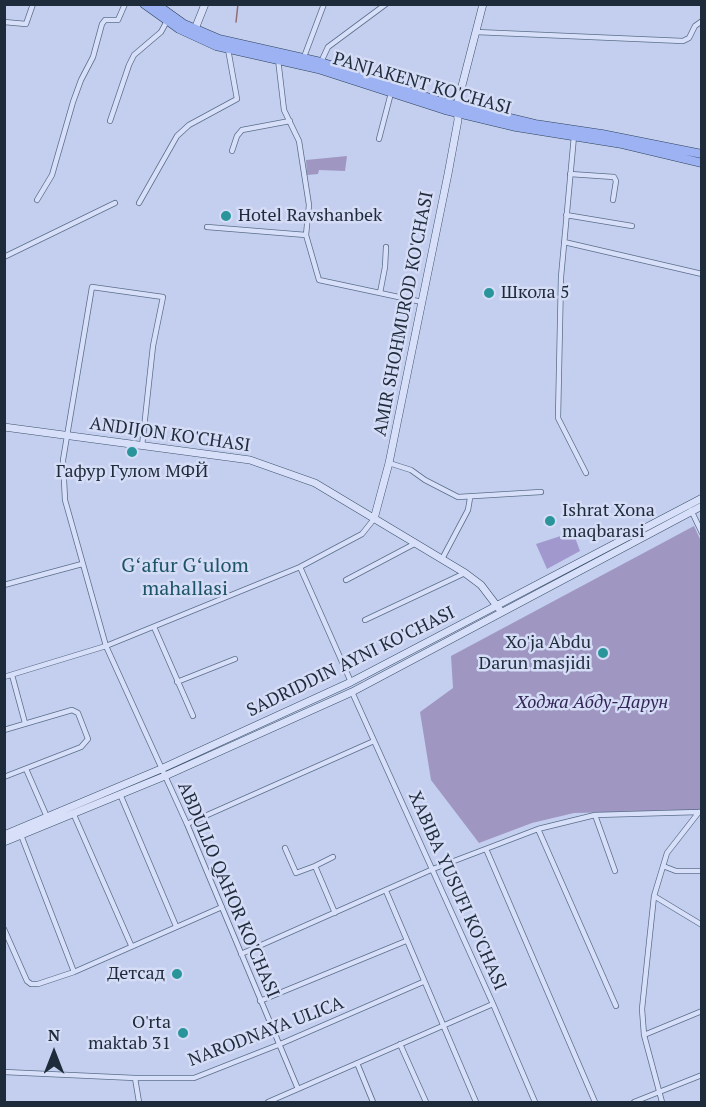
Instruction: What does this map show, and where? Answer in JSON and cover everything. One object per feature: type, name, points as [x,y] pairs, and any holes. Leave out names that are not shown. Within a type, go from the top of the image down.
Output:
[{"type":"main road","name":"PANJAKENT KO'CHASI","points":[[144,4],[167,21],[204,41],[228,49],[318,69],[391,93],[457,109],[702,154]]},
{"type":"main road","name":"PANJAKENT KO'CHASI","points":[[156,4],[195,29],[219,39],[321,62],[516,127],[622,144],[702,163]]},
{"type":"main road","points":[[195,29],[205,4]]},
{"type":"main road","name":"AMIR SHOHMUROD KO'CHASI","points":[[374,519],[389,463],[422,302],[457,109],[483,4]]},
{"type":"main road","name":"ANDIJON KO'CHASI","points":[[4,427],[250,460],[315,483],[465,573],[481,585],[500,610]]},
{"type":"main road","name":"SADRIDDIN AYNI KO'CHASI","points":[[4,842],[165,776],[352,692],[690,508],[702,498]]},
{"type":"main road","name":"SADRIDDIN AYNI KO'CHASI","points":[[690,508],[702,506]]},
{"type":"main road","name":"SADRIDDIN AYNI KO'CHASI","points":[[4,835],[160,769],[351,682],[500,610]]},
{"type":"street","points":[[4,22],[26,24],[33,4]]},
{"type":"street","points":[[37,200],[52,175],[69,114],[81,80],[93,57],[102,24],[105,20],[118,20],[125,4]]},
{"type":"street","points":[[304,57],[324,4]]},
{"type":"street","points":[[321,62],[328,47],[386,4]]},
{"type":"street","points":[[110,121],[134,55],[161,32],[167,21]]},
{"type":"street","points":[[477,32],[684,41],[689,38],[695,26],[702,21]]},
{"type":"street","points":[[139,203],[177,136],[189,125],[237,99],[228,49]]},
{"type":"street","points":[[278,59],[284,110],[299,141],[308,196],[309,217],[306,236],[319,280],[422,302]]},
{"type":"street","points":[[379,140],[391,93]]},
{"type":"street","points":[[232,151],[237,136],[243,130],[290,121]]},
{"type":"street","points":[[574,136],[564,242],[558,418],[586,473]]},
{"type":"street","points":[[570,174],[614,177],[616,181],[613,200]]},
{"type":"street","points":[[4,257],[116,203]]},
{"type":"street","points":[[566,214],[632,226]]},
{"type":"street","points":[[207,227],[306,236]]},
{"type":"street","points":[[564,242],[702,274]]},
{"type":"street","points":[[380,293],[386,247]]},
{"type":"street","name":"ABDULLO QAHOR KO'CHASI","points":[[142,446],[153,346],[163,297],[92,286],[63,467],[65,500],[106,646],[187,824],[298,1089]]},
{"type":"street","points":[[389,463],[411,470],[448,492],[470,498],[541,492]]},
{"type":"street","points":[[442,559],[468,510],[470,498]]},
{"type":"street","points":[[690,508],[702,533]]},
{"type":"street","points":[[4,677],[106,646],[300,567],[362,534],[374,519]]},
{"type":"street","points":[[696,522],[702,525]]},
{"type":"street","points":[[346,580],[416,543]]},
{"type":"street","points":[[4,585],[82,564]]},
{"type":"street","points":[[300,567],[351,682]]},
{"type":"street","points":[[365,620],[465,573]]},
{"type":"street","points":[[154,627],[193,716]]},
{"type":"street","points":[[177,682],[235,659]]},
{"type":"street","points":[[12,675],[25,723]]},
{"type":"street","name":"XABIBA YUSUFI KO'CHASI","points":[[352,692],[434,869],[535,1102]]},
{"type":"street","points":[[4,730],[72,710],[78,713],[88,739],[81,747],[4,777]]},
{"type":"street","points":[[187,824],[374,741]]},
{"type":"street","points":[[26,769],[47,817]]},
{"type":"street","points":[[120,794],[176,926]]},
{"type":"street","points":[[241,954],[434,869],[538,829],[595,815],[700,812]]},
{"type":"street","points":[[662,1102],[644,1035],[642,1009],[654,896],[663,866],[674,842],[700,812]]},
{"type":"street","points":[[74,815],[131,945]]},
{"type":"street","points":[[595,815],[615,871]]},
{"type":"street","points":[[538,829],[616,1006]]},
{"type":"street","points":[[21,835],[74,972]]},
{"type":"street","points":[[285,848],[296,873],[333,857]]},
{"type":"street","points":[[486,849],[595,1102]]},
{"type":"street","points":[[315,866],[334,913]]},
{"type":"street","points":[[663,866],[676,871],[702,871]]},
{"type":"street","points":[[386,891],[476,1102]]},
{"type":"street","points":[[654,896],[702,925]]},
{"type":"street","points":[[4,929],[27,981],[31,984],[51,981],[74,972],[131,945],[222,907]]},
{"type":"street","points":[[260,1001],[406,941]]},
{"type":"street","name":"NARODNAYA ULICA","points":[[4,1072],[135,1078],[195,1078],[423,982]]},
{"type":"street","points":[[268,1102],[494,1004]]},
{"type":"street","points":[[644,1035],[702,1011]]},
{"type":"street","points":[[400,1044],[426,1102]]},
{"type":"street","points":[[357,1063],[373,1102]]},
{"type":"street","points":[[634,1102],[702,1075]]},
{"type":"street","points":[[135,1078],[139,1102]]},
{"type":"shaded area","points":[[573,532],[580,551],[547,569],[536,544]]},
{"type":"green space","points":[[347,156],[345,171],[319,170],[318,174],[307,175],[306,160]]},
{"type":"green space","name":"Ходжа Абду-Дарун","points":[[694,526],[702,543],[701,810],[574,813],[532,823],[479,843],[431,780],[420,712],[453,688],[451,656]]},
{"type":"waterway","points":[[236,22],[238,4]]},
{"type":"place","name":"Hotel Ravshanbek","points":[[226,216]]},
{"type":"place","name":"Школа 5","points":[[489,293]]},
{"type":"place","name":"Гафур Гулом МФЙ","points":[[132,452]]},
{"type":"place","name":"Ishrat Хоnа mаqbаrasi","points":[[550,521]]},
{"type":"place","name":"Xo'ja Abdu Darun masjidi","points":[[603,653]]},
{"type":"place","name":"Детсад","points":[[177,974]]},
{"type":"place","name":"O'rta maktab 31","points":[[183,1033]]},
{"type":"district","name":"Gʻafur Gʻulom mahallasi","points":[[185,578]]}]
